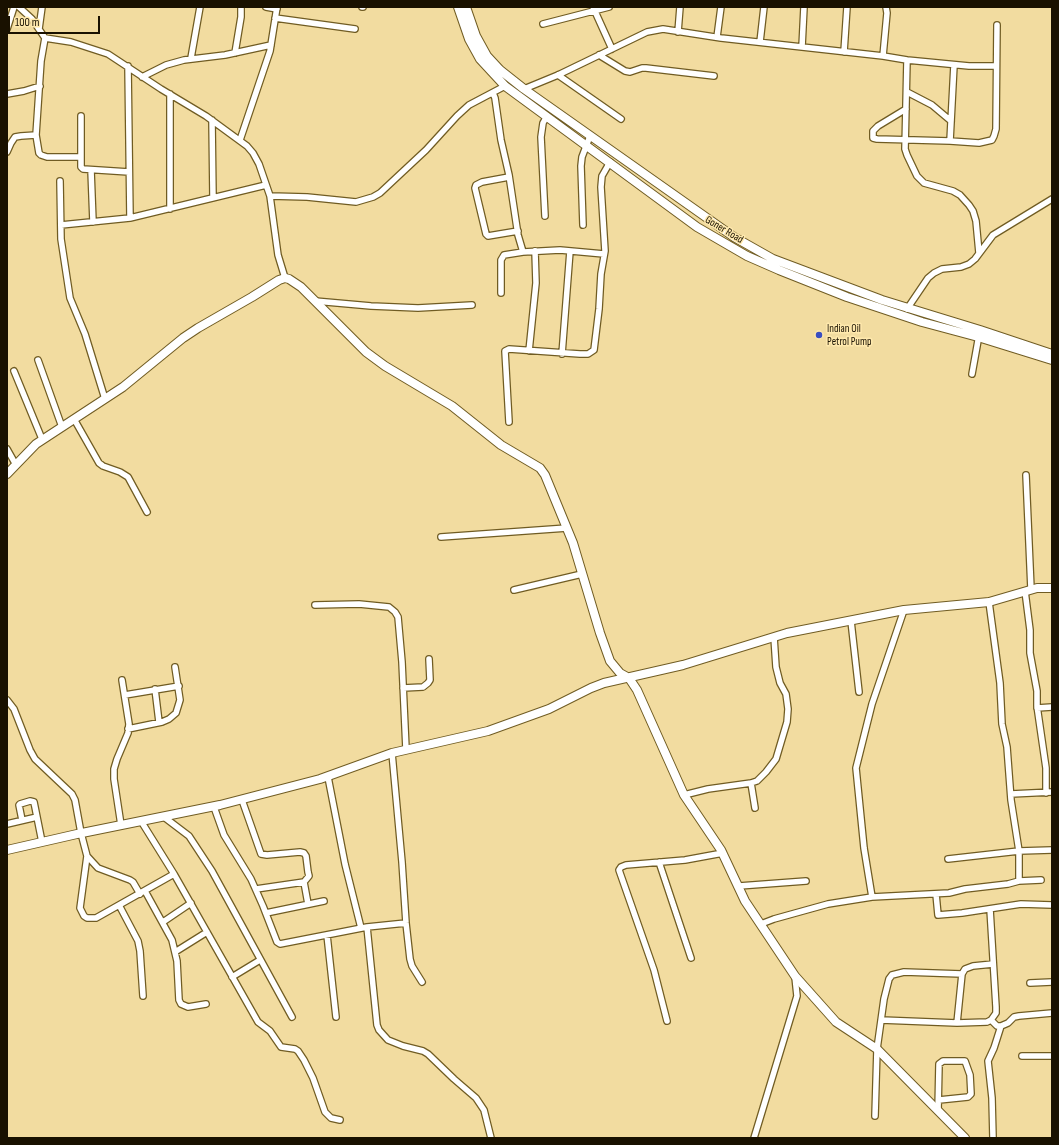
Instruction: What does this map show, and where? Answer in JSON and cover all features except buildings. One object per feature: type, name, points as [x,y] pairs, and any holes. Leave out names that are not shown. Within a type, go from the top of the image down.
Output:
[{"type":"street","points":[[7,29],[14,7]]},
{"type":"street","points":[[19,7],[32,19],[45,38],[36,135],[38,153],[47,157],[81,157]]},
{"type":"street","points":[[39,29],[42,7]]},
{"type":"street","points":[[192,58],[200,7]]},
{"type":"street","points":[[235,53],[241,17],[241,7]]},
{"type":"street","points":[[240,140],[271,45],[277,8],[266,7]]},
{"type":"street","name":"Goner Road","points":[[458,7],[469,39],[480,59],[505,86],[522,92],[590,136],[734,237],[773,259],[1052,360]]},
{"type":"street","name":"Goner Road","points":[[466,7],[476,36],[487,56],[500,70],[513,80],[522,92],[547,116],[697,227],[747,256],[847,297],[922,322],[979,333],[1052,354]]},
{"type":"street","points":[[543,24],[594,9],[609,7]]},
{"type":"street","points":[[678,32],[680,7]]},
{"type":"street","points":[[717,37],[721,7]]},
{"type":"street","points":[[760,42],[764,7]]},
{"type":"street","points":[[802,47],[804,7]]},
{"type":"street","points":[[844,52],[847,7]]},
{"type":"street","points":[[883,56],[888,13],[886,7]]},
{"type":"street","points":[[594,9],[612,49]]},
{"type":"street","points":[[275,18],[355,29]]},
{"type":"street","points":[[906,109],[878,126],[873,131],[873,138],[979,143],[992,140],[996,129],[997,25]]},
{"type":"street","points":[[522,92],[654,30],[663,29],[907,60],[954,65],[996,66]]},
{"type":"street","points":[[45,38],[71,42],[108,54],[128,66],[142,77],[212,120],[247,146],[253,153],[270,196],[278,255],[285,278]]},
{"type":"street","points":[[142,77],[166,65],[192,58],[225,55],[271,45]]},
{"type":"street","points":[[599,55],[625,71],[630,72],[646,68],[714,76]]},
{"type":"street","points":[[907,60],[907,155],[917,176],[924,183],[930,186],[953,190],[960,195],[973,211],[976,221],[980,253]]},
{"type":"street","points":[[950,141],[954,65]]},
{"type":"street","points":[[128,66],[130,218]]},
{"type":"street","points":[[558,75],[621,119]]},
{"type":"street","points":[[270,196],[307,197],[356,202],[373,197],[380,193],[426,150],[469,105],[505,86],[513,80]]},
{"type":"street","points":[[7,94],[19,93],[40,86]]},
{"type":"street","points":[[907,92],[932,105],[951,121]]},
{"type":"street","points":[[492,93],[495,98],[501,140],[522,252]]},
{"type":"street","points":[[170,94],[170,209]]},
{"type":"street","points":[[81,116],[81,167],[83,169],[91,170],[129,172]]},
{"type":"street","points":[[545,216],[541,137],[543,123],[547,116]]},
{"type":"street","points":[[212,120],[213,198]]},
{"type":"street","points":[[7,152],[10,143],[15,138],[36,135]]},
{"type":"street","points":[[583,225],[581,166],[582,157],[590,136]]},
{"type":"street","points":[[509,422],[505,351],[509,349],[562,354],[588,354],[594,350],[604,254],[601,186],[602,176],[610,162]]},
{"type":"street","points":[[91,170],[93,222]]},
{"type":"street","points":[[509,177],[482,182],[476,185],[475,188],[486,234],[488,236],[518,232]]},
{"type":"street","points":[[60,181],[61,239],[70,298],[85,334],[105,399]]},
{"type":"street","points":[[61,225],[130,218],[266,185]]},
{"type":"street","points":[[907,308],[928,278],[934,273],[942,269],[961,267],[969,264],[980,253],[993,235],[1052,199]]},
{"type":"street","points":[[697,227],[704,217]]},
{"type":"street","points":[[501,293],[501,260],[504,255],[522,252],[560,250],[604,254]]},
{"type":"street","points":[[529,351],[536,283],[535,251]]},
{"type":"street","points":[[562,354],[570,251]]},
{"type":"street","points":[[285,278],[301,287],[366,352],[385,366],[452,406],[501,445],[540,468],[545,475],[579,559],[598,627],[610,661],[620,673],[629,678],[637,690],[684,795],[723,853],[745,901],[795,976],[836,1022],[877,1049],[964,1138]]},
{"type":"street","points":[[7,474],[42,439],[123,387],[183,338],[285,278]]},
{"type":"street","points":[[315,301],[418,308],[472,304]]},
{"type":"street","points":[[972,374],[979,333]]},
{"type":"street","points":[[38,360],[62,427]]},
{"type":"street","points":[[14,371],[42,439]]},
{"type":"street","points":[[74,419],[99,463],[120,472],[128,478],[147,512]]},
{"type":"street","points":[[7,449],[16,465]]},
{"type":"street","points":[[1011,794],[1049,793],[1037,708],[1037,691],[1030,653],[1026,475]]},
{"type":"street","points":[[441,537],[567,528]]},
{"type":"street","points":[[514,590],[582,574]]},
{"type":"street","points":[[7,850],[81,833],[141,822],[242,800],[328,776],[406,749],[488,731],[549,709],[591,688],[682,665],[787,633],[904,610],[989,602],[1028,590],[1052,588]]},
{"type":"street","points":[[989,602],[1000,683],[1002,724],[1007,747],[1011,794],[1019,851],[1019,881]]},
{"type":"street","points":[[315,605],[359,604],[389,608],[395,612],[398,617],[406,749]]},
{"type":"street","points":[[872,897],[864,848],[856,768],[872,704],[904,610]]},
{"type":"street","points":[[851,620],[859,692]]},
{"type":"street","points":[[684,795],[708,789],[751,784],[757,781],[766,772],[776,759],[787,722],[788,701],[777,674],[774,637]]},
{"type":"street","points":[[403,688],[423,687],[428,684],[430,680],[429,659]]},
{"type":"street","points":[[128,729],[169,719],[176,713],[180,700],[175,667]]},
{"type":"street","points":[[121,825],[114,779],[114,769],[129,724],[122,680]]},
{"type":"street","points":[[125,695],[178,686]]},
{"type":"street","points":[[155,689],[159,722]]},
{"type":"street","points":[[7,700],[14,709],[35,759],[72,794],[75,800],[87,856],[80,908],[84,916],[91,919],[96,918],[174,874]]},
{"type":"street","points":[[1037,708],[1052,707]]},
{"type":"street","points":[[392,753],[410,959],[412,966],[422,982]]},
{"type":"street","points":[[328,776],[344,856],[361,928]]},
{"type":"street","points":[[751,784],[755,808]]},
{"type":"street","points":[[242,800],[261,854],[267,855],[300,852],[304,853],[306,856],[308,876],[304,882],[308,904]]},
{"type":"street","points":[[22,820],[19,806],[20,804],[30,801],[34,802],[42,842]]},
{"type":"street","points":[[214,806],[224,835],[251,879],[266,913],[274,937],[280,944],[367,927],[406,923]]},
{"type":"street","points":[[7,824],[37,817]]},
{"type":"street","points":[[164,817],[184,831],[212,871],[292,1017]]},
{"type":"street","points":[[141,822],[191,903],[258,1022],[270,1032],[281,1047],[295,1049],[298,1051],[313,1078],[324,1112],[331,1118],[340,1120]]},
{"type":"street","points":[[948,859],[1019,851],[1052,850]]},
{"type":"street","points":[[667,1021],[654,970],[619,870],[621,867],[626,865],[692,859],[723,853]]},
{"type":"street","points":[[87,856],[98,868],[130,880],[143,892],[163,922],[172,940],[175,952],[179,1000],[181,1004],[188,1007],[206,1004]]},
{"type":"street","points":[[659,862],[691,958]]},
{"type":"street","points":[[738,886],[806,880]]},
{"type":"street","points":[[761,924],[828,904],[872,897],[949,893],[965,889],[1008,884],[1019,881],[1041,880]]},
{"type":"street","points":[[256,889],[304,882]]},
{"type":"street","points":[[936,894],[938,915],[1021,904],[1052,905]]},
{"type":"street","points":[[266,913],[324,901]]},
{"type":"street","points":[[163,922],[191,903]]},
{"type":"street","points":[[119,905],[138,941],[143,996]]},
{"type":"street","points":[[881,1020],[957,1023],[986,1022],[991,1020],[996,1013],[996,1007],[990,909]]},
{"type":"street","points":[[367,927],[377,1024],[379,1030],[388,1040],[428,1054],[476,1098],[484,1110],[491,1138]]},
{"type":"street","points":[[175,952],[207,932]]},
{"type":"street","points":[[327,935],[336,1017]]},
{"type":"street","points":[[232,977],[260,960]]},
{"type":"street","points":[[957,1023],[962,974],[965,969],[968,967],[993,964]]},
{"type":"street","points":[[875,1116],[877,1049],[889,979],[892,975],[904,972],[962,974]]},
{"type":"street","points":[[754,1138],[797,996],[795,976]]},
{"type":"street","points":[[1030,983],[1052,982]]},
{"type":"street","points":[[991,1020],[997,1026],[1001,1026],[1008,1023],[1014,1017],[1052,1013]]},
{"type":"street","points":[[993,1138],[992,1098],[988,1061],[1001,1026]]},
{"type":"street","points":[[1022,1056],[1052,1056]]},
{"type":"street","points":[[938,1112],[939,1064],[943,1061],[965,1061],[970,1075],[971,1094],[968,1097],[939,1100]]},
{"type":"place","name":"Indian Oil Petrol Pump","points":[[819,335]]}]
